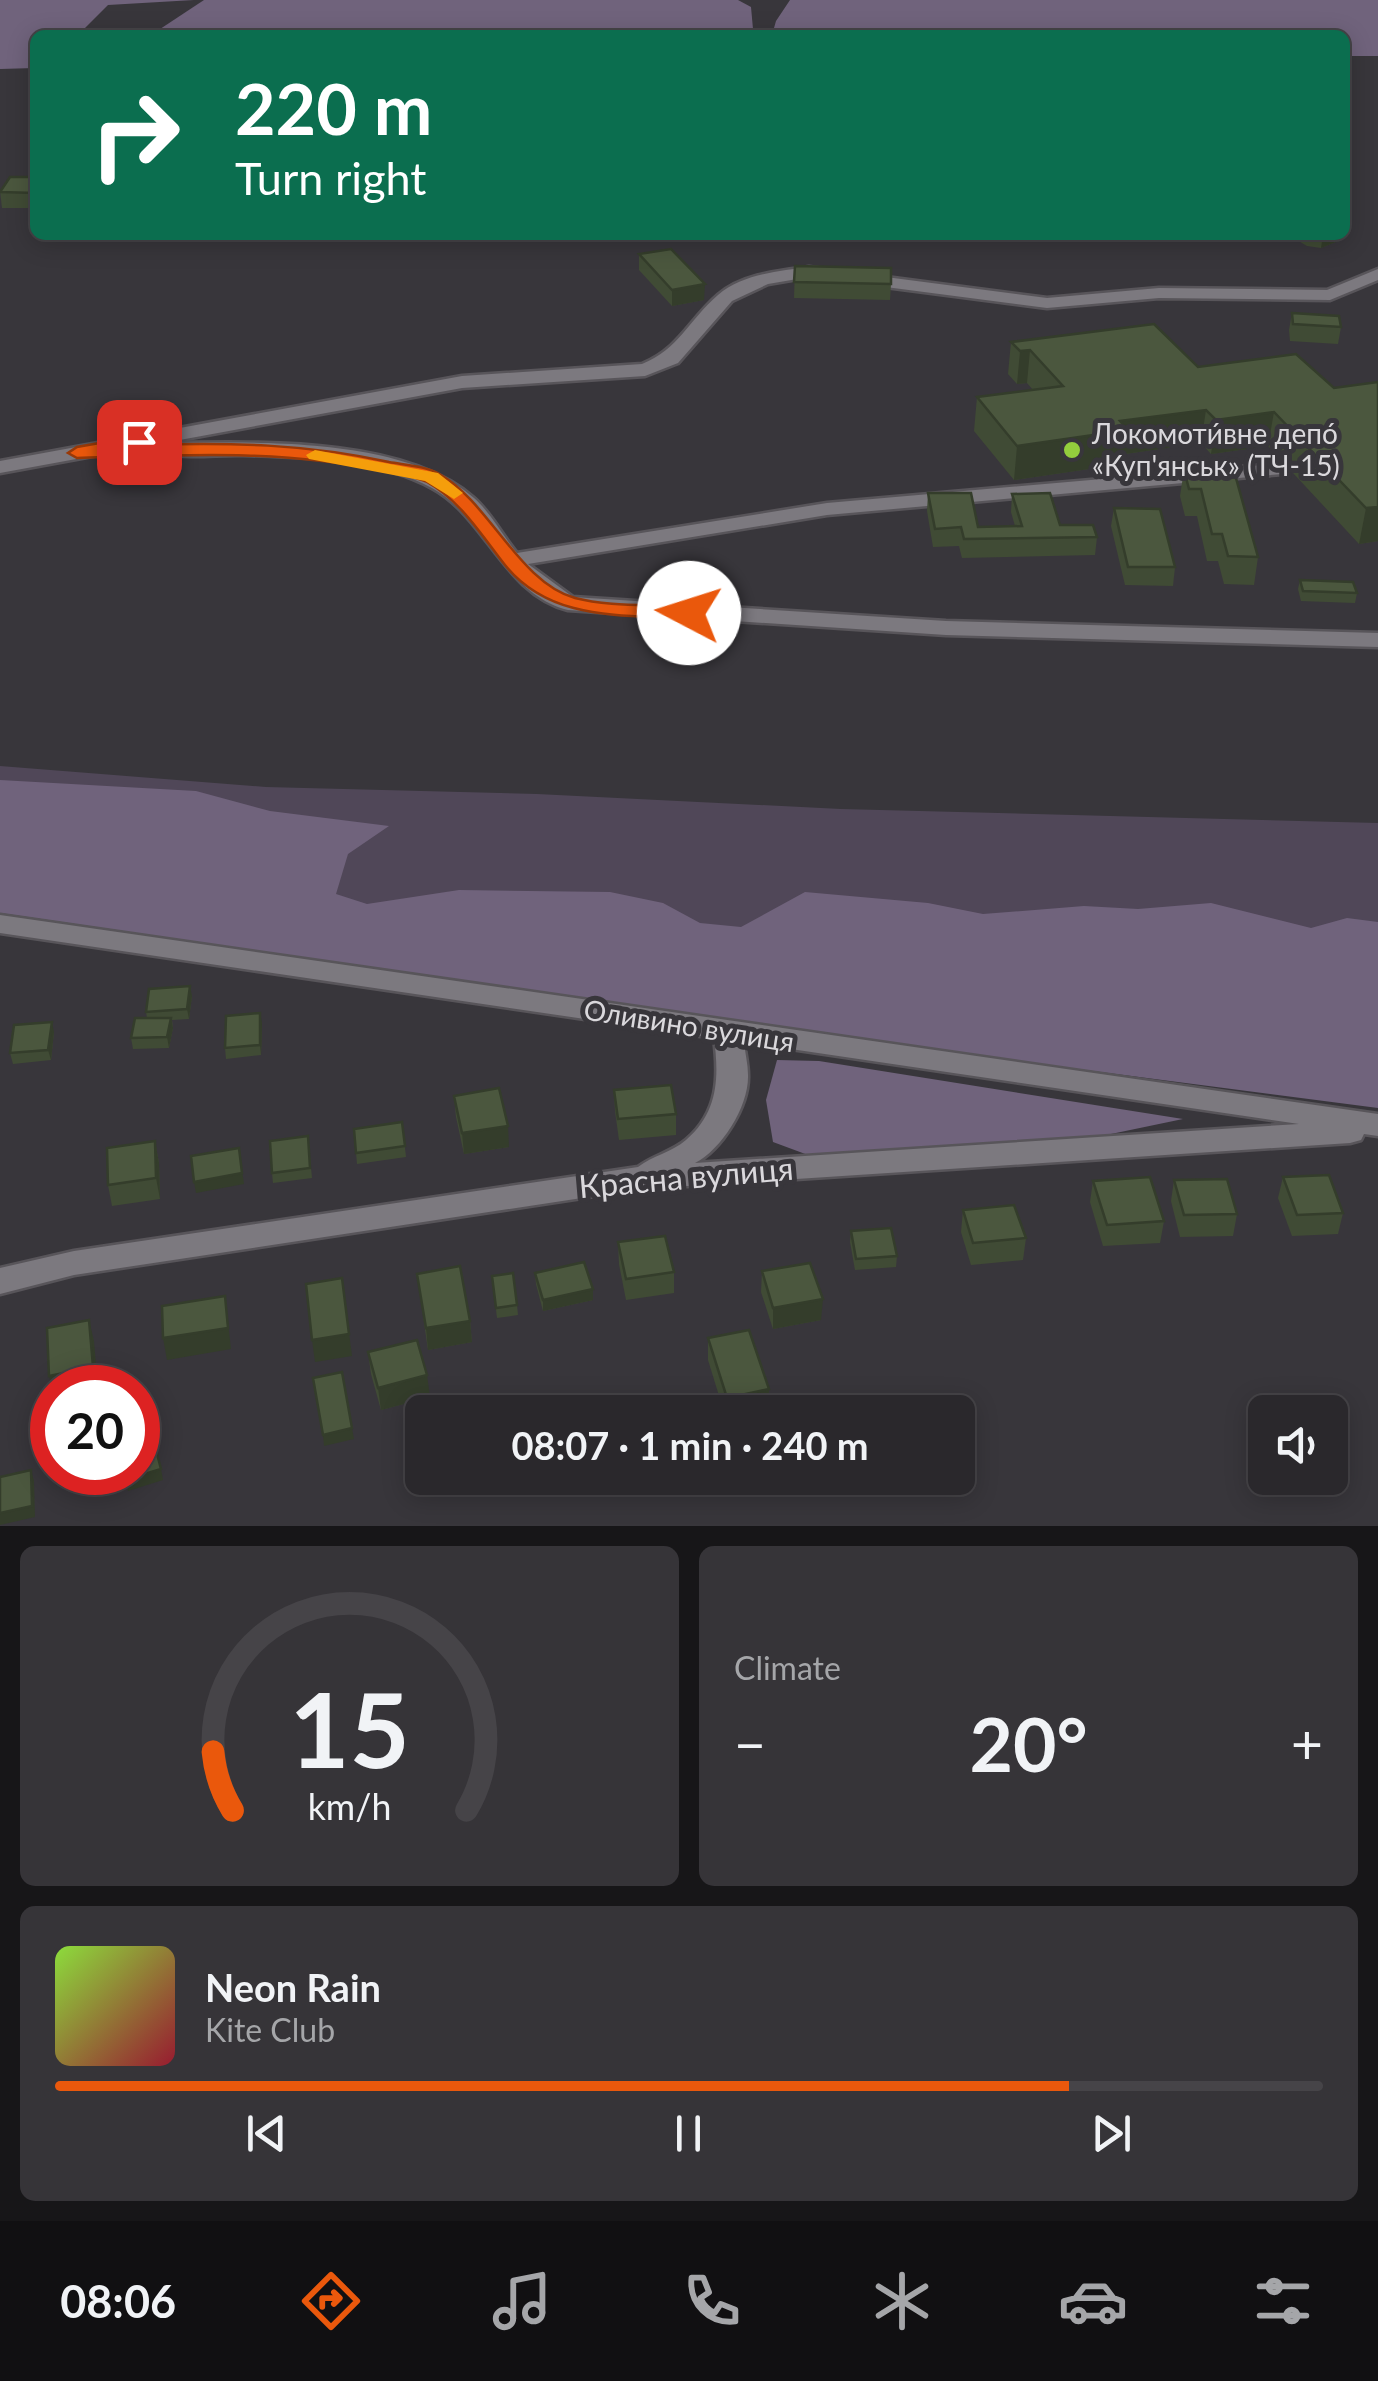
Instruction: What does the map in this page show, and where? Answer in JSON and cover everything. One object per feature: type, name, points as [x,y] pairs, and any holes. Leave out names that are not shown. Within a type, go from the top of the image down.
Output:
[{"type":"street","points":[[0,467],[462,382],[645,370],[671,359],[726,297],[764,279],[809,272],[1047,303],[1159,293],[1330,294],[1378,274]]},
{"type":"street","points":[[77,453],[244,448],[353,459],[431,476],[466,502],[512,560],[543,589],[568,603],[946,628],[1378,640]]},
{"type":"street","points":[[512,560],[827,509],[1275,470]]},
{"type":"street","name":"Оливино вулиця","points":[[0,924],[1378,1128]]},
{"type":"street","points":[[641,1178],[696,1149],[718,1123],[734,1079],[728,1032]]},
{"type":"street","name":"Красна вулиця","points":[[0,1281],[74,1263],[641,1178],[1378,1128]]},
{"type":"shaded area","points":[[0,0],[194,0],[108,5],[85,30],[30,30],[30,68],[0,69]]},
{"type":"shaded area","points":[[204,0],[738,0],[751,7],[753,29],[751,30],[159,30]]},
{"type":"shaded area","points":[[790,0],[1378,0],[1378,56],[1350,56],[1350,30],[773,30]]},
{"type":"shaded area","points":[[0,766],[266,787],[537,794],[841,809],[1378,823],[1378,1103],[0,912]]},
{"type":"shaded area","points":[[0,780],[196,791],[270,811],[389,826],[348,854],[336,894],[367,904],[459,890],[610,892],[663,903],[700,923],[741,927],[805,892],[928,903],[983,914],[1084,906],[1138,909],[1211,903],[1311,928],[1347,918],[1378,922],[1378,1108],[986,1057],[0,913]]},
{"type":"shaded area","points":[[777,1060],[819,1061],[1183,1119],[1063,1144],[808,1155],[773,1142],[766,1100]]},
{"type":"building","points":[[10,177],[30,177],[30,193],[0,192]]},
{"type":"building","points":[[671,249],[705,284],[672,290],[639,254]]},
{"type":"building","points":[[795,266],[891,268],[891,284],[794,282]]},
{"type":"building","points":[[1292,313],[1339,316],[1341,327],[1293,324]]},
{"type":"building","points":[[1154,324],[1198,367],[1296,354],[1334,388],[1378,382],[1378,507],[1366,508],[1274,412],[1216,420],[1206,410],[1120,421],[1128,430],[1017,446],[977,397],[1063,386],[1030,350],[1020,351],[1011,342]]},
{"type":"building","points":[[1184,470],[1234,471],[1258,557],[1228,556],[1222,534],[1212,534],[1201,489],[1189,489]]},
{"type":"building","points":[[928,493],[971,493],[978,527],[1022,526],[1012,494],[1050,493],[1060,525],[1093,525],[1097,537],[964,539],[961,527],[935,529]]},
{"type":"building","points":[[1114,508],[1160,509],[1175,567],[1128,567]]},
{"type":"building","points":[[1300,580],[1353,582],[1357,593],[1303,591]]},
{"type":"building","points":[[190,986],[187,1009],[146,1012],[149,989]]},
{"type":"building","points":[[260,1013],[260,1045],[225,1048],[226,1016]]},
{"type":"building","points":[[135,1018],[171,1018],[167,1037],[131,1038]]},
{"type":"building","points":[[52,1022],[48,1050],[10,1053],[14,1025]]},
{"type":"building","points":[[671,1085],[676,1114],[618,1119],[614,1090]]},
{"type":"building","points":[[499,1088],[508,1126],[462,1133],[454,1096]]},
{"type":"building","points":[[402,1122],[405,1146],[356,1153],[354,1129]]},
{"type":"building","points":[[308,1136],[310,1168],[272,1173],[270,1141]]},
{"type":"building","points":[[155,1141],[156,1178],[108,1185],[107,1148]]},
{"type":"building","points":[[239,1148],[242,1173],[194,1182],[191,1156]]},
{"type":"building","points":[[1329,1175],[1343,1213],[1297,1215],[1283,1177]]},
{"type":"building","points":[[1150,1177],[1164,1221],[1107,1225],[1093,1181]]},
{"type":"building","points":[[1227,1179],[1237,1214],[1184,1215],[1174,1180]]},
{"type":"building","points":[[1014,1205],[1026,1238],[973,1243],[963,1210]]},
{"type":"building","points":[[891,1228],[897,1256],[856,1259],[851,1231]]},
{"type":"building","points":[[665,1236],[674,1272],[626,1279],[618,1242]]},
{"type":"building","points":[[584,1262],[593,1289],[543,1300],[535,1273]]},
{"type":"building","points":[[810,1263],[823,1299],[773,1308],[762,1271]]},
{"type":"building","points":[[460,1266],[470,1321],[426,1328],[417,1274]]},
{"type":"building","points":[[513,1273],[517,1305],[496,1308],[492,1276]]},
{"type":"building","points":[[342,1278],[349,1334],[312,1340],[306,1284]]},
{"type":"building","points":[[225,1296],[228,1328],[163,1338],[162,1306]]},
{"type":"building","points":[[89,1320],[93,1365],[49,1365],[47,1328]]},
{"type":"building","points":[[749,1330],[769,1389],[726,1395],[708,1338]]},
{"type":"building","points":[[417,1340],[427,1375],[378,1388],[368,1352]]},
{"type":"building","points":[[342,1372],[352,1428],[323,1435],[313,1378]]},
{"type":"building","points":[[30,1470],[32,1506],[0,1513],[0,1477]]},
{"type":"slow traffic","points":[[315,455],[431,476],[454,493]]},
{"type":"place","name":"Локомоти́вне депо́ «Куп'янськ» (ТЧ-15)","points":[[1072,450]]},
{"type":"route","points":[[139,442],[77,453],[244,448],[353,459],[431,476],[466,502],[516,566],[543,589],[568,603],[689,613]]}]
